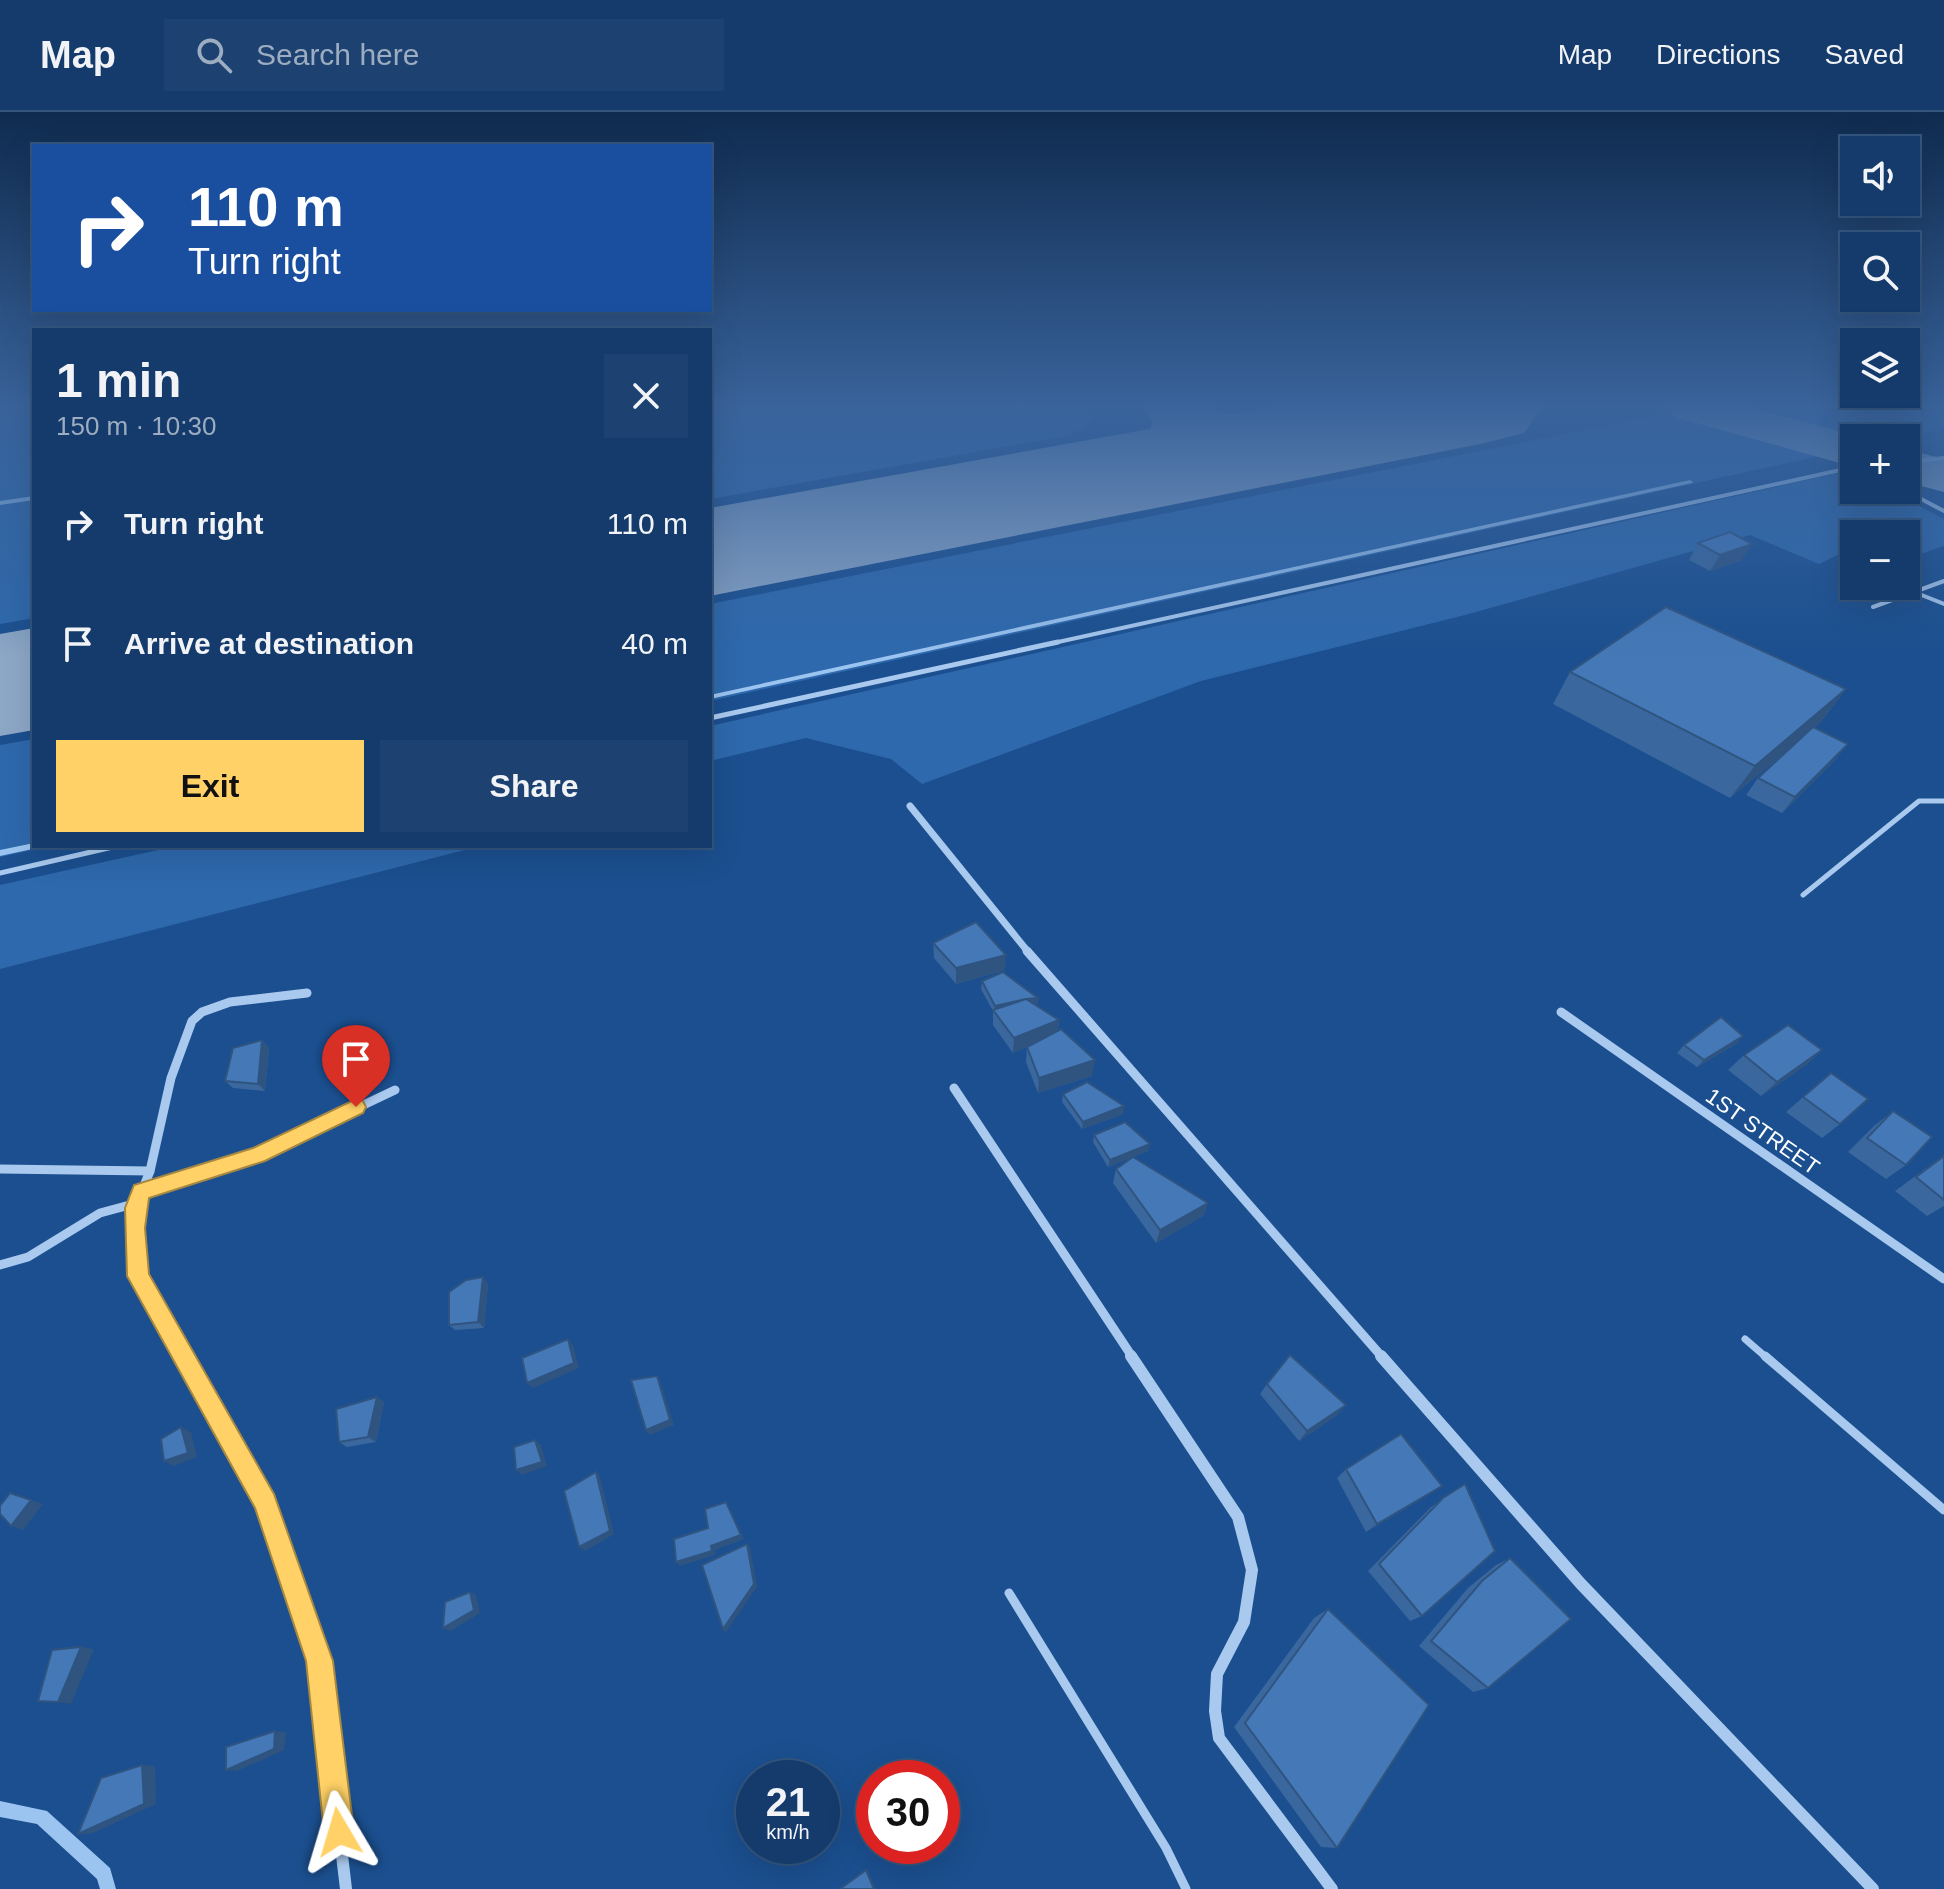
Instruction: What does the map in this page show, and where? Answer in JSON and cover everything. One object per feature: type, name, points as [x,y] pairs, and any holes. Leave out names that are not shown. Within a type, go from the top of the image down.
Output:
[{"type":"street","points":[[910,806],[1055,985],[1581,1584],[1873,1889]]},
{"type":"street","points":[[307,993],[230,1002],[214,1006],[192,1021],[171,1078],[150,1171],[139,1197],[134,1247],[138,1276],[265,1503],[319,1661],[346,1889]]},
{"type":"street","name":"1ST STREET","points":[[1561,1012],[1944,1279]]},
{"type":"street","points":[[954,1088],[1238,1517],[1252,1570],[1244,1622],[1217,1674],[1215,1711],[1219,1738],[1332,1889]]},
{"type":"street","points":[[0,1265],[28,1257],[100,1213],[258,1155],[395,1090]]},
{"type":"street","points":[[0,1169],[150,1171]]},
{"type":"lane","points":[[712,718],[1750,490]]},
{"type":"lane","points":[[1920,498],[1944,511]]},
{"type":"lane","points":[[1920,590],[1944,581]]},
{"type":"lane","points":[[1920,594],[1944,604]]},
{"type":"lane","points":[[1873,607],[1892,600]]},
{"type":"lane","points":[[1803,895],[1919,801],[1944,801]]},
{"type":"lane","points":[[0,873],[108,848]]},
{"type":"lane","points":[[1745,1339],[1944,1510]]},
{"type":"lane","points":[[1009,1593],[1166,1848],[1186,1889]]},
{"type":"shaded area","points":[[0,490],[32,490],[32,618],[0,624]]},
{"type":"shaded area","points":[[712,490],[761,490],[712,499]]},
{"type":"shaded area","points":[[1283,490],[1665,490],[712,701],[712,604]]},
{"type":"shaded area","points":[[1763,490],[1840,490],[1840,504],[1916,504],[1944,519],[1944,546],[1920,554],[1920,520],[1840,520],[1840,554],[1819,564],[1750,535],[1465,615],[1201,681],[922,784],[891,759],[806,738],[712,761],[712,726]]},
{"type":"shaded area","points":[[32,739],[32,848],[42,848],[0,857],[0,745]]},
{"type":"shaded area","points":[[167,848],[472,848],[0,969],[0,885]]},
{"type":"building","points":[[1730,532],[1752,544],[1720,555],[1698,543]]},
{"type":"building","points":[[1666,607],[1846,689],[1755,766],[1570,672]]},
{"type":"building","points":[[1813,727],[1848,744],[1795,797],[1758,778]]},
{"type":"building","points":[[976,922],[1006,955],[956,968],[933,943]]},
{"type":"building","points":[[1003,972],[1038,998],[995,1006],[982,981]]},
{"type":"building","points":[[1026,999],[1059,1020],[1014,1038],[993,1010]]},
{"type":"building","points":[[1721,1017],[1743,1036],[1704,1060],[1684,1045]]},
{"type":"building","points":[[1788,1025],[1822,1050],[1777,1082],[1744,1055]]},
{"type":"building","points":[[1061,1029],[1095,1060],[1039,1078],[1027,1047]]},
{"type":"building","points":[[262,1040],[258,1084],[225,1081],[233,1048]]},
{"type":"building","points":[[1831,1073],[1868,1099],[1840,1124],[1803,1097]]},
{"type":"building","points":[[1087,1082],[1124,1106],[1083,1122],[1063,1094]]},
{"type":"building","points":[[1893,1111],[1932,1137],[1906,1165],[1867,1138]]},
{"type":"building","points":[[1125,1122],[1150,1144],[1110,1160],[1094,1135]]},
{"type":"building","points":[[1944,1156],[1944,1200],[1916,1177]]},
{"type":"building","points":[[1133,1157],[1208,1203],[1160,1230],[1116,1169]]},
{"type":"building","points":[[483,1277],[478,1322],[449,1325],[449,1292],[466,1280]]},
{"type":"building","points":[[568,1339],[574,1363],[527,1383],[522,1358]]},
{"type":"building","points":[[1290,1355],[1346,1405],[1307,1431],[1267,1384]]},
{"type":"building","points":[[657,1376],[670,1420],[646,1430],[631,1380]]},
{"type":"building","points":[[377,1397],[368,1437],[339,1442],[336,1409]]},
{"type":"building","points":[[181,1427],[188,1453],[164,1461],[161,1439]]},
{"type":"building","points":[[1401,1434],[1442,1486],[1377,1524],[1346,1469]]},
{"type":"building","points":[[535,1440],[542,1462],[516,1470],[514,1447]]},
{"type":"building","points":[[596,1472],[610,1531],[579,1547],[564,1491]]},
{"type":"building","points":[[1465,1484],[1495,1551],[1422,1616],[1379,1564],[1443,1498]]},
{"type":"building","points":[[10,1493],[31,1500],[11,1526],[0,1514],[0,1506]]},
{"type":"building","points":[[726,1502],[741,1535],[711,1546],[712,1551],[676,1562],[674,1539],[708,1528],[705,1509]]},
{"type":"building","points":[[747,1544],[754,1584],[723,1629],[702,1565]]},
{"type":"building","points":[[1510,1558],[1571,1619],[1488,1688],[1431,1641],[1482,1581]]},
{"type":"building","points":[[470,1592],[474,1610],[443,1628],[445,1602]]},
{"type":"building","points":[[1328,1609],[1429,1705],[1337,1848],[1245,1723]]},
{"type":"building","points":[[81,1647],[58,1702],[38,1701],[52,1650]]},
{"type":"building","points":[[275,1731],[274,1749],[226,1770],[226,1747]]},
{"type":"building","points":[[142,1765],[144,1804],[78,1834],[101,1778]]},
{"type":"building","points":[[866,1870],[874,1889],[840,1889]]},
{"type":"waterway","points":[[712,697],[1654,490]]},
{"type":"waterway","points":[[0,503],[32,498]]},
{"type":"waterway","points":[[0,853],[32,846]]},
{"type":"waterway","points":[[0,1809],[41,1817],[104,1874],[108,1889]]},
{"type":"runway","points":[[712,552],[1040,490]]},
{"type":"runway","points":[[0,685],[32,679]]},
{"type":"route","points":[[339,1832],[319,1661],[265,1503],[160,1320],[138,1276],[134,1247],[135,1208],[141,1191],[258,1155],[356,1107]]}]
